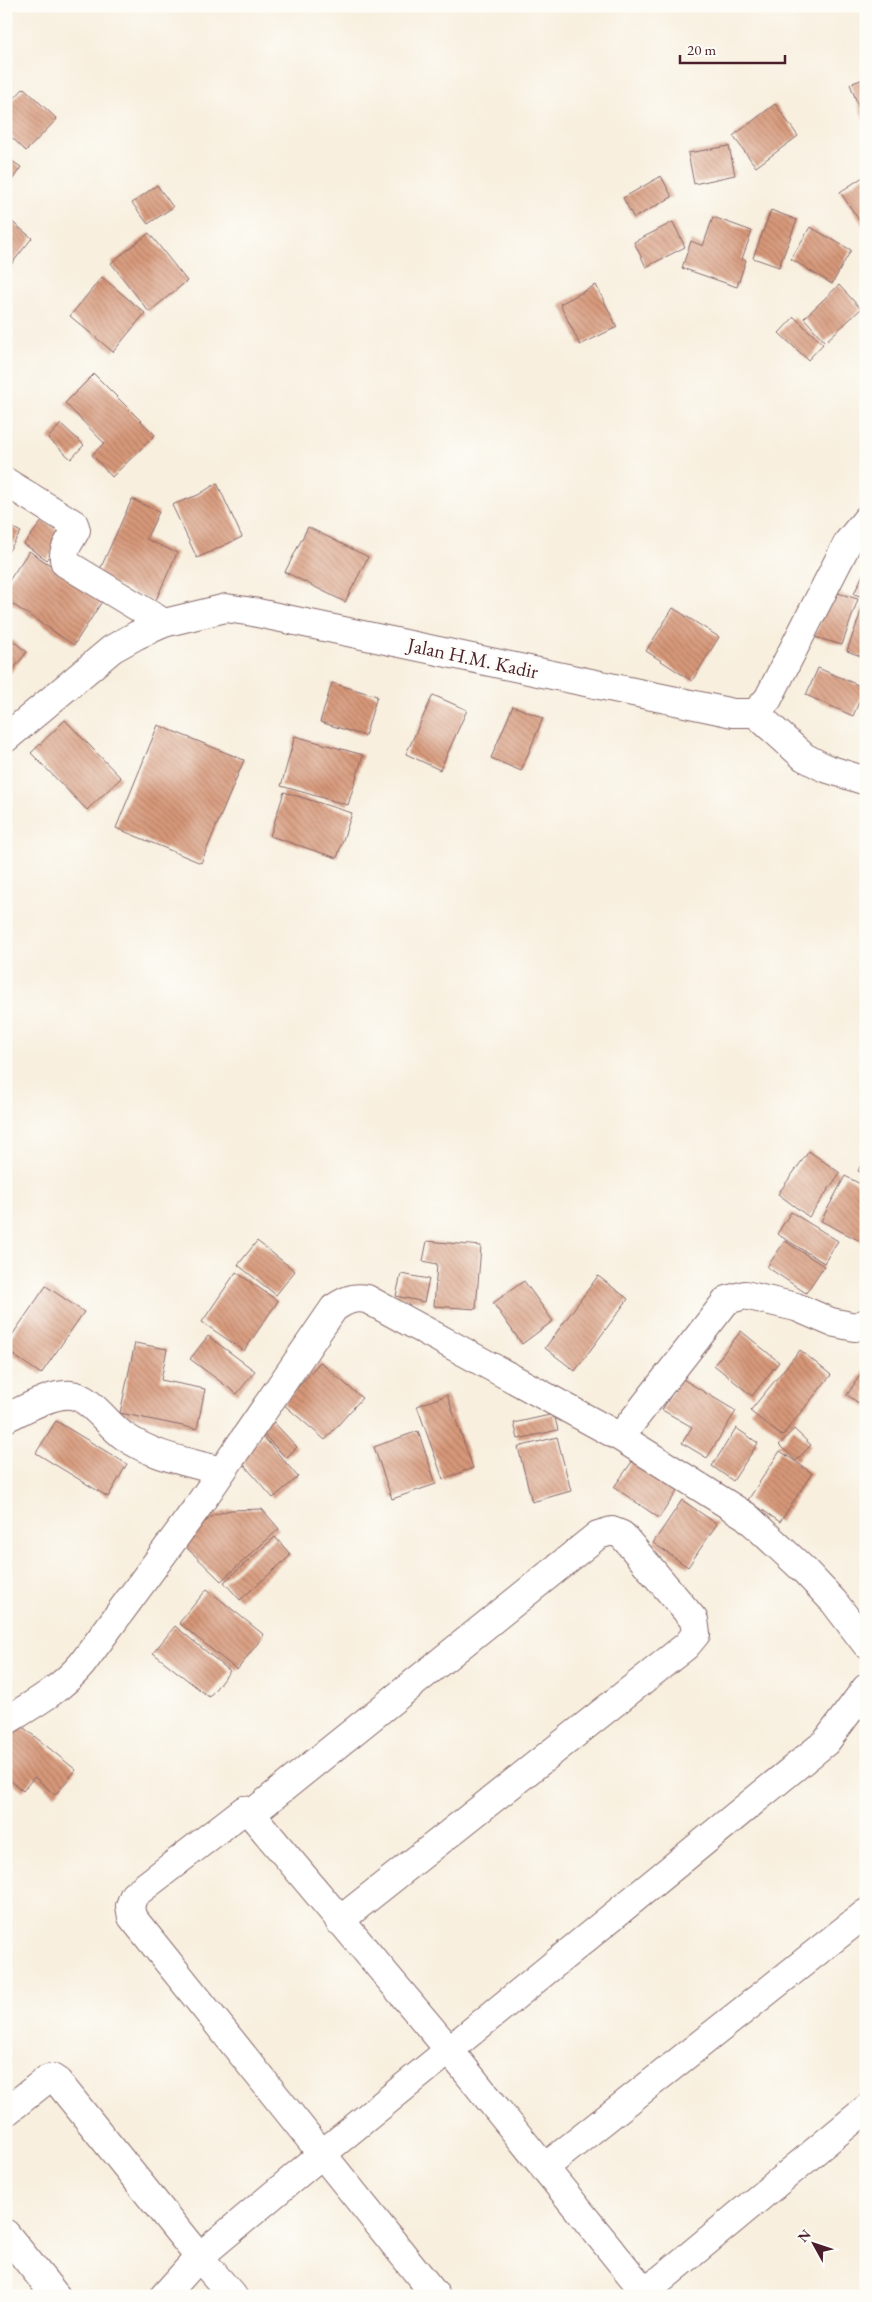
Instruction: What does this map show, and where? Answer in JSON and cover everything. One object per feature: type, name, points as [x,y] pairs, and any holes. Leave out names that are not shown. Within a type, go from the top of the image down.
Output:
[{"type":"street","points":[[6,482],[74,524],[76,530],[64,552],[65,563],[164,623]]},
{"type":"street","points":[[866,520],[848,542],[768,699],[754,714],[804,757],[825,768],[866,781]]},
{"type":"street","name":"Jalan H.M. Kadir","points":[[6,738],[112,649],[164,623],[226,608],[253,612],[733,713],[754,714]]},
{"type":"street","points":[[620,1437],[727,1300],[744,1295],[796,1307],[831,1322],[855,1327],[866,1323]]},
{"type":"street","points":[[6,1721],[61,1686],[82,1664],[196,1509],[334,1308],[357,1297],[367,1299],[620,1437],[746,1516],[828,1596],[861,1638]]},
{"type":"street","points":[[6,1418],[54,1397],[70,1395],[82,1398],[135,1444],[152,1451],[221,1471]]},
{"type":"street","points":[[251,1814],[598,1535],[612,1531],[622,1536],[694,1620],[696,1634],[686,1646],[339,1921]]},
{"type":"street","points":[[164,2296],[199,2257],[322,2154],[826,1742],[866,1688]]},
{"type":"street","points":[[436,2296],[132,1917],[130,1906],[134,1895],[244,1810],[251,1814],[450,2051],[645,2295],[866,2109]]},
{"type":"street","points":[[544,2168],[866,1913]]},
{"type":"street","points":[[6,2112],[46,2080],[52,2078],[58,2082],[199,2257],[233,2296]]},
{"type":"street","points":[[6,2234],[56,2296]]},
{"type":"building","points":[[866,78],[866,127],[850,84]]},
{"type":"building","points":[[24,88],[57,119],[26,151],[6,132],[6,107]]},
{"type":"building","points":[[775,104],[798,136],[756,167],[733,136]]},
{"type":"building","points":[[729,146],[735,175],[694,184],[688,153]]},
{"type":"building","points":[[6,157],[21,167],[6,189]]},
{"type":"building","points":[[866,175],[866,230],[840,192]]},
{"type":"building","points":[[661,176],[672,197],[634,218],[623,198]]},
{"type":"building","points":[[157,185],[173,207],[148,224],[132,203]]},
{"type":"building","points":[[771,210],[797,220],[779,267],[753,258]]},
{"type":"building","points":[[6,217],[32,238],[6,271]]},
{"type":"building","points":[[713,217],[752,231],[742,259],[746,260],[737,287],[682,268],[691,241],[703,246]]},
{"type":"building","points":[[673,222],[685,247],[646,267],[634,242]]},
{"type":"building","points":[[810,227],[851,250],[832,284],[791,259]]},
{"type":"building","points":[[149,233],[187,281],[149,312],[111,263]]},
{"type":"building","points":[[102,277],[145,313],[113,352],[70,316]]},
{"type":"building","points":[[596,285],[617,327],[580,345],[560,304]]},
{"type":"building","points":[[839,285],[861,309],[825,342],[804,318]]},
{"type":"building","points":[[794,317],[823,344],[808,360],[779,333]]},
{"type":"building","points":[[94,374],[155,435],[112,477],[92,455],[104,443],[65,403]]},
{"type":"building","points":[[61,424],[84,445],[71,459],[48,438]]},
{"type":"building","points":[[217,483],[242,537],[197,558],[172,505],[198,495]]},
{"type":"building","points":[[132,499],[159,512],[146,539],[177,553],[155,602],[97,576]]},
{"type":"building","points":[[43,520],[65,536],[47,560],[24,544]]},
{"type":"building","points":[[6,524],[21,532],[6,555]]},
{"type":"building","points":[[308,527],[368,557],[345,602],[285,572]]},
{"type":"building","points":[[29,551],[103,600],[74,645],[6,600],[6,585]]},
{"type":"building","points":[[866,568],[866,598],[854,594]]},
{"type":"building","points":[[831,591],[858,599],[842,645],[815,637]]},
{"type":"building","points":[[863,606],[866,607],[866,658],[847,651]]},
{"type":"building","points":[[673,608],[719,637],[692,681],[646,651]]},
{"type":"building","points":[[8,637],[27,652],[8,676],[6,639]]},
{"type":"building","points":[[818,668],[865,688],[853,716],[806,695]]},
{"type":"building","points":[[332,683],[377,696],[365,736],[320,722]]},
{"type":"building","points":[[433,695],[467,710],[440,770],[406,754]]},
{"type":"building","points":[[513,706],[543,718],[521,771],[491,758]]},
{"type":"building","points":[[65,720],[121,778],[87,810],[31,753]]},
{"type":"building","points":[[158,725],[244,760],[201,863],[116,828]]},
{"type":"building","points":[[295,736],[363,755],[348,805],[281,786]]},
{"type":"building","points":[[284,792],[352,813],[337,858],[270,836]]},
{"type":"building","points":[[809,1151],[840,1173],[809,1217],[778,1194]]},
{"type":"building","points":[[866,1155],[866,1175],[858,1171]]},
{"type":"building","points":[[845,1176],[866,1187],[866,1244],[821,1221]]},
{"type":"building","points":[[791,1212],[838,1241],[824,1263],[777,1234]]},
{"type":"building","points":[[257,1241],[295,1271],[276,1295],[238,1265]]},
{"type":"building","points":[[427,1241],[481,1246],[476,1309],[434,1306],[437,1264],[423,1261]]},
{"type":"building","points":[[785,1241],[824,1266],[806,1293],[767,1267]]},
{"type":"building","points":[[236,1272],[278,1301],[244,1351],[202,1322]]},
{"type":"building","points":[[401,1274],[429,1279],[424,1302],[396,1296]]},
{"type":"building","points":[[598,1276],[628,1299],[575,1371],[545,1348]]},
{"type":"building","points":[[524,1281],[553,1321],[522,1344],[493,1303]]},
{"type":"building","points":[[46,1286],[84,1312],[41,1374],[6,1350],[6,1344]]},
{"type":"building","points":[[741,1331],[779,1362],[752,1396],[714,1365]]},
{"type":"building","points":[[208,1336],[255,1371],[237,1394],[190,1359]]},
{"type":"building","points":[[135,1343],[167,1349],[161,1380],[205,1389],[197,1429],[120,1413]]},
{"type":"building","points":[[800,1350],[831,1375],[782,1436],[750,1411]]},
{"type":"building","points":[[320,1362],[362,1398],[325,1440],[283,1404]]},
{"type":"building","points":[[866,1366],[866,1408],[847,1395]]},
{"type":"building","points":[[681,1378],[736,1411],[707,1458],[682,1443],[692,1427],[662,1410]]},
{"type":"building","points":[[447,1395],[473,1468],[443,1479],[417,1406]]},
{"type":"building","points":[[554,1414],[558,1430],[518,1439],[514,1423]]},
{"type":"building","points":[[267,1415],[297,1447],[286,1458],[256,1426]]},
{"type":"building","points":[[56,1421],[127,1464],[108,1497],[36,1453]]},
{"type":"building","points":[[736,1428],[758,1443],[733,1481],[712,1466]]},
{"type":"building","points":[[794,1429],[811,1445],[796,1461],[779,1445]]},
{"type":"building","points":[[418,1431],[436,1484],[392,1499],[374,1447]]},
{"type":"building","points":[[263,1436],[298,1477],[273,1498],[238,1458]]},
{"type":"building","points":[[557,1437],[571,1491],[532,1502],[518,1447]]},
{"type":"building","points":[[780,1451],[812,1473],[780,1522],[748,1500]]},
{"type":"building","points":[[636,1456],[680,1487],[659,1518],[614,1487]]},
{"type":"building","points":[[682,1500],[717,1524],[688,1567],[653,1543]]},
{"type":"building","points":[[262,1509],[279,1529],[221,1581],[180,1541],[214,1515],[230,1510]]},
{"type":"building","points":[[275,1537],[291,1555],[240,1600],[224,1582]]},
{"type":"building","points":[[207,1589],[264,1635],[237,1670],[179,1623]]},
{"type":"building","points":[[175,1626],[230,1671],[209,1697],[153,1653]]},
{"type":"building","points":[[18,1723],[76,1770],[55,1795],[34,1777],[23,1791],[6,1777],[6,1737]]}]
